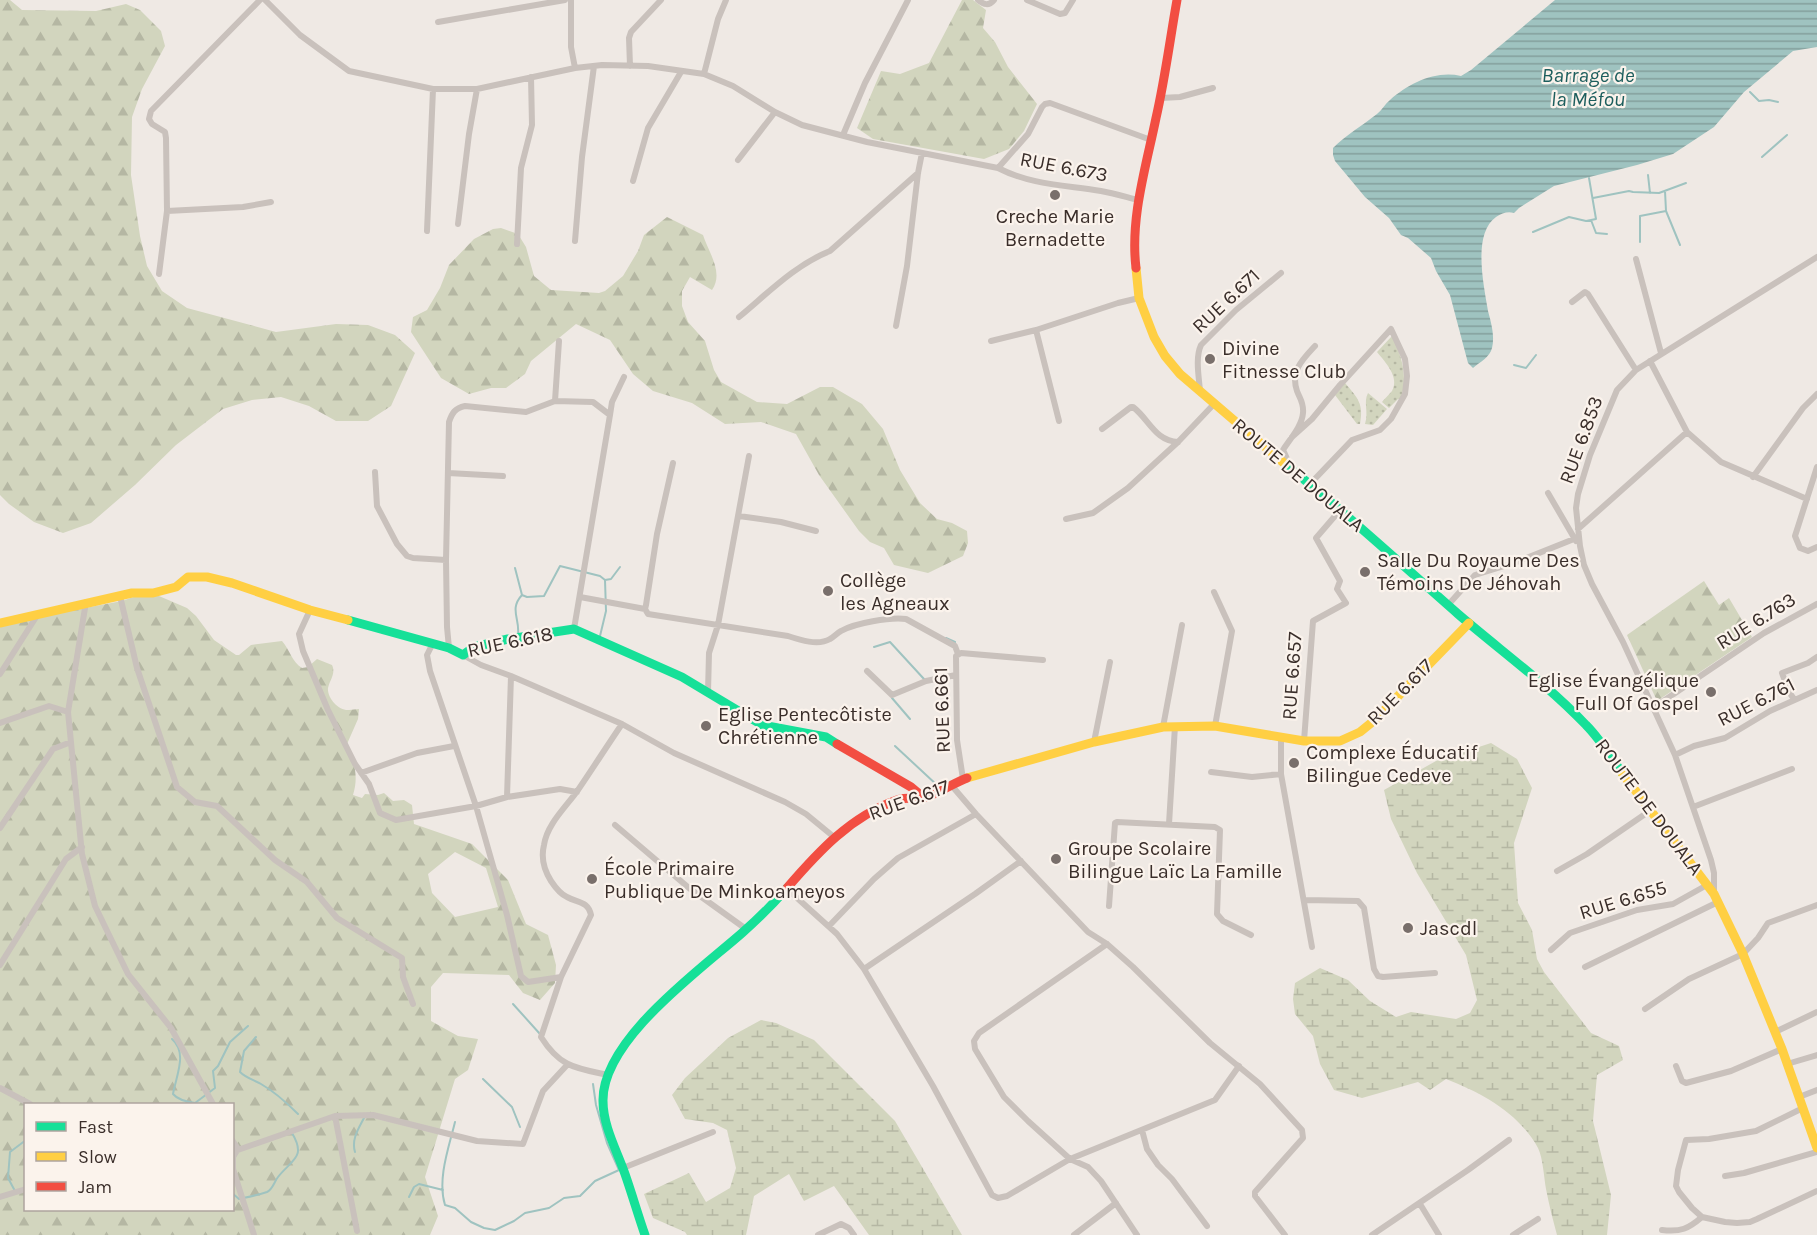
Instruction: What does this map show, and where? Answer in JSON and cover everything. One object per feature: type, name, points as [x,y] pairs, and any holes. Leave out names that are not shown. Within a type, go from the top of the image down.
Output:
[{"type":"main road","name":"ROUTE DE DOUALA","points":[[1177,0],[1160,99],[1138,200],[1134,254],[1139,298],[1154,337],[1165,356],[1180,374],[1200,392],[1341,509],[1448,605],[1553,692],[1588,726],[1716,898],[1743,954],[1782,1049],[1803,1108],[1814,1130],[1817,1150]]},
{"type":"main road","name":"RUE 6.618","points":[[0,623],[86,602],[132,593],[153,593],[176,587],[188,577],[207,577],[232,583],[310,610],[433,643],[463,654],[474,647],[500,640],[574,629],[649,661],[708,692],[762,725],[826,737],[911,787],[924,798]]},
{"type":"main road","name":"RUE 6.617","points":[[645,1235],[603,1107],[603,1090],[620,1050],[635,1029],[763,914],[816,853],[851,824],[869,813],[907,797],[924,798],[963,779],[1094,742],[1163,727],[1215,726],[1304,741],[1340,741],[1360,732],[1376,719],[1469,623]]},
{"type":"street","points":[[159,274],[167,211],[166,138],[165,132],[152,124],[149,119],[152,111],[260,0]]},
{"type":"street","points":[[266,0],[300,35],[349,71],[433,89],[477,89],[574,68],[594,66],[648,66],[704,74],[733,86],[802,126],[867,142],[998,168]]},
{"type":"street","points":[[438,22],[565,0]]},
{"type":"street","points":[[571,0],[574,68]]},
{"type":"street","points":[[630,66],[629,38],[631,32],[661,0]]},
{"type":"street","points":[[704,74],[718,19],[726,0]]},
{"type":"street","points":[[843,135],[865,83],[908,0]]},
{"type":"street","points":[[978,0],[986,4],[994,0]]},
{"type":"street","points":[[1027,0],[1060,14],[1065,13],[1073,0]]},
{"type":"street","points":[[575,242],[582,157],[594,66]]},
{"type":"street","points":[[633,182],[648,128],[681,72]]},
{"type":"street","points":[[517,244],[521,168],[532,125],[531,77]]},
{"type":"street","points":[[1160,99],[1180,97],[1213,88]]},
{"type":"street","points":[[427,231],[433,89]]},
{"type":"street","points":[[458,224],[477,89]]},
{"type":"street","name":"RUE 6.673","points":[[1138,200],[1104,192],[1039,183],[1016,177],[998,168],[1028,134],[1042,107],[1050,103],[1152,140]]},
{"type":"street","points":[[738,160],[775,112]]},
{"type":"street","points":[[896,326],[907,266],[922,153]]},
{"type":"street","points":[[739,317],[800,267],[830,251],[918,173]]},
{"type":"street","points":[[167,211],[243,207],[271,202]]},
{"type":"street","name":"RUE 6.853","points":[[1716,898],[1711,860],[1675,755],[1623,642],[1584,565],[1576,508],[1578,494],[1598,434],[1617,390],[1636,370],[1817,257]]},
{"type":"street","points":[[1636,259],[1662,353]]},
{"type":"street","name":"RUE 6.671","points":[[1200,392],[1198,351],[1201,345],[1236,310],[1281,273]]},
{"type":"street","points":[[1572,302],[1585,292],[1588,294],[1636,370]]},
{"type":"street","points":[[991,341],[1036,330],[1139,298]]},
{"type":"street","points":[[1292,437],[1312,418],[1390,329],[1405,359],[1407,376],[1405,394],[1391,419],[1380,430],[1352,440],[1309,484]]},
{"type":"street","points":[[1036,330],[1059,421]]},
{"type":"street","points":[[555,401],[560,341]]},
{"type":"street","points":[[1290,467],[1283,450],[1303,416],[1304,404],[1296,390],[1297,366],[1315,346]]},
{"type":"street","points":[[1650,361],[1687,432],[1721,462],[1807,500]]},
{"type":"street","points":[[574,629],[612,402],[624,377]]},
{"type":"street","points":[[1753,477],[1803,408],[1817,394]]},
{"type":"street","points":[[449,648],[446,560],[449,422],[452,414],[459,407],[465,406],[526,412],[555,401],[593,402],[610,415]]},
{"type":"street","points":[[1066,519],[1093,513],[1128,489],[1214,404]]},
{"type":"street","points":[[1102,429],[1133,407],[1164,440],[1178,442]]},
{"type":"street","points":[[1578,529],[1687,432]]},
{"type":"street","points":[[708,692],[709,653],[718,625],[749,456]]},
{"type":"street","points":[[673,463],[657,534],[645,609],[648,614],[788,636],[805,642],[829,640],[840,631],[852,626],[898,618],[906,619],[955,646],[958,654]]},
{"type":"street","points":[[1817,467],[1796,536],[1796,542],[1800,548],[1808,551],[1817,547]]},
{"type":"street","points":[[375,472],[377,506],[406,556],[446,560]]},
{"type":"street","points":[[448,473],[503,476]]},
{"type":"street","points":[[1548,493],[1580,546]]},
{"type":"street","name":"RUE 6.657","points":[[1304,741],[1313,621],[1346,603],[1337,590],[1340,581],[1316,537],[1341,509]]},
{"type":"street","points":[[739,516],[781,522],[816,531]]},
{"type":"street","points":[[1448,605],[1475,575],[1514,563],[1574,539]]},
{"type":"street","points":[[1214,592],[1232,631],[1215,726]]},
{"type":"street","points":[[120,596],[138,668],[177,787],[195,802],[218,806],[275,860],[307,882],[337,918],[402,958],[403,977],[413,1004]]},
{"type":"street","points":[[580,597],[645,609]]},
{"type":"street","points":[[86,602],[68,712],[82,847],[95,906],[128,974],[171,1028],[212,1103]]},
{"type":"street","name":"RUE 6.763","points":[[1653,708],[1764,633],[1817,604]]},
{"type":"street","points":[[310,610],[299,634],[303,651],[328,710],[355,764],[369,784],[381,813],[396,820],[476,806],[507,796],[560,789],[577,792]]},
{"type":"street","points":[[0,674],[38,614]]},
{"type":"street","points":[[1163,727],[1182,625]]},
{"type":"street","points":[[433,643],[427,655],[430,671],[476,806],[522,976],[528,982],[561,977]]},
{"type":"street","points":[[463,654],[481,665],[622,724],[674,753],[785,802],[806,814],[834,837]]},
{"type":"street","name":"RUE 6.661","points":[[963,779],[957,740],[956,656],[958,654],[1043,660]]},
{"type":"street","points":[[1794,699],[1782,673],[1817,657]]},
{"type":"street","points":[[1094,742],[1110,662]]},
{"type":"street","points":[[867,671],[892,695],[926,681],[956,675]]},
{"type":"street","points":[[507,796],[511,676]]},
{"type":"street","name":"RUE 6.761","points":[[1675,755],[1694,746],[1725,738],[1766,713],[1817,690]]},
{"type":"street","points":[[0,723],[49,706],[68,712]]},
{"type":"street","points":[[608,1075],[577,1069],[561,1061],[541,1037],[561,977],[591,915],[590,908],[585,903],[565,897],[560,893],[543,863],[544,845],[550,827],[577,792],[622,724]]},
{"type":"street","points":[[1169,824],[1175,726]]},
{"type":"street","points":[[1281,737],[1281,774],[1312,947]]},
{"type":"street","points":[[0,828],[53,749],[71,741]]},
{"type":"street","points":[[362,773],[417,753],[454,746]]},
{"type":"street","points":[[1693,807],[1792,769]]},
{"type":"street","points":[[1211,772],[1252,777],[1281,774]]},
{"type":"street","points":[[952,786],[1088,932],[1107,944],[1210,1043],[1260,1084],[1299,1126],[1303,1138],[1255,1196],[1285,1235]]},
{"type":"street","points":[[1557,871],[1587,854],[1651,810]]},
{"type":"street","points":[[829,926],[874,879],[898,858],[976,814]]},
{"type":"street","points":[[1109,906],[1114,823],[1215,827],[1220,831],[1217,914],[1223,921],[1251,935]]},
{"type":"street","points":[[615,825],[689,888],[746,929]]},
{"type":"street","points":[[0,965],[66,859],[82,847]]},
{"type":"street","points":[[864,969],[1021,861]]},
{"type":"street","name":"RUE 6.655","points":[[1551,950],[1561,940],[1578,930],[1637,910],[1673,904],[1708,885]]},
{"type":"street","points":[[786,888],[829,926],[864,969],[933,1086],[992,1195],[998,1198],[1007,1196],[1070,1159],[1215,1100],[1239,1066]]},
{"type":"street","points":[[1585,967],[1716,898]]},
{"type":"street","points":[[1305,900],[1358,901],[1363,905],[1374,969],[1378,976],[1435,973]]},
{"type":"street","points":[[1645,1009],[1689,979],[1743,954],[1768,923],[1817,905]]},
{"type":"street","points":[[1107,944],[979,1033],[974,1041],[975,1049],[1004,1097],[1070,1159],[1088,1167],[1101,1181],[1137,1235]]},
{"type":"street","points":[[1775,1032],[1817,1012]]},
{"type":"street","points":[[1676,1066],[1682,1081],[1686,1083],[1731,1071],[1782,1049]]},
{"type":"street","points":[[1787,1064],[1817,1054]]},
{"type":"street","points":[[235,1150],[335,1116],[373,1115],[477,1141],[523,1144],[543,1091],[568,1064]]},
{"type":"street","points":[[0,1088],[28,1103]]},
{"type":"street","points":[[1799,1097],[1817,1090]]},
{"type":"street","points":[[1803,1108],[1756,1131],[1709,1139],[1686,1140],[1676,1186],[1685,1201],[1702,1217],[1725,1222],[1750,1222],[1817,1191]]},
{"type":"street","points":[[335,1116],[357,1231]]},
{"type":"street","points":[[1142,1130],[1147,1149],[1207,1226]]},
{"type":"street","points":[[623,1168],[713,1132]]},
{"type":"street","points":[[1372,1235],[1420,1204],[1509,1140]]},
{"type":"street","points":[[1725,1176],[1744,1173],[1817,1150]]},
{"type":"street","points":[[234,1172],[254,1235]]},
{"type":"street","points":[[0,1197],[24,1191]]},
{"type":"street","points":[[1074,1235],[1116,1203]]},
{"type":"street","points":[[1420,1204],[1439,1235]]},
{"type":"street","points":[[1662,1230],[1683,1230],[1702,1217]]},
{"type":"street","points":[[1514,1235],[1538,1219]]},
{"type":"street","points":[[818,1235],[841,1224],[845,1224],[854,1235]]},
{"type":"green space","points":[[0,0],[10,0],[22,10],[96,11],[126,4],[140,10],[161,31],[165,46],[142,89],[132,117],[131,175],[147,266],[162,291],[187,308],[276,332],[336,324],[368,325],[395,335],[415,353],[391,406],[368,421],[336,421],[309,406],[281,397],[252,400],[223,409],[176,445],[91,523],[63,533],[34,522],[0,495]]},
{"type":"green space","points":[[962,0],[973,0],[986,10],[983,28],[995,42],[1008,67],[1037,104],[1024,131],[1009,149],[984,159],[873,139],[857,128],[881,71],[900,74],[929,63]]},
{"type":"green space","points":[[667,217],[703,235],[714,263],[716,277],[712,290],[690,277],[682,291],[682,306],[688,322],[705,341],[714,370],[721,382],[757,402],[787,404],[820,387],[833,387],[862,404],[883,429],[900,470],[920,503],[937,519],[952,523],[967,531],[968,543],[963,556],[928,573],[894,565],[884,548],[870,542],[859,531],[819,475],[796,434],[761,422],[725,424],[692,403],[653,391],[633,374],[610,340],[576,324],[531,361],[525,374],[506,388],[491,388],[469,394],[441,378],[411,332],[413,317],[427,310],[440,288],[449,265],[474,239],[493,229],[501,228],[518,234],[526,247],[534,276],[551,290],[599,293],[605,291],[623,276],[638,251],[644,235]]},
{"type":"green space","points":[[1392,336],[1399,351],[1404,383],[1401,399],[1389,408],[1382,402],[1392,391],[1393,375],[1377,352]]},
{"type":"green space","points":[[1345,383],[1359,402],[1360,424],[1357,424],[1335,395]]},
{"type":"green space","points":[[1368,393],[1387,409],[1373,425],[1365,424]]},
{"type":"green space","points":[[1704,581],[1719,605],[1729,598],[1752,637],[1657,701],[1627,635]]},
{"type":"green space","points":[[142,594],[159,596],[187,608],[214,640],[236,655],[251,645],[282,641],[296,663],[302,668],[308,667],[317,659],[332,665],[333,674],[328,692],[332,700],[345,710],[359,709],[358,719],[347,744],[355,769],[356,782],[353,795],[362,798],[365,794],[384,793],[393,801],[404,800],[412,805],[414,824],[472,844],[508,880],[526,924],[548,935],[556,965],[555,983],[540,1000],[523,993],[509,975],[443,973],[431,987],[431,1021],[458,1036],[478,1039],[468,1070],[455,1079],[425,1177],[438,1216],[430,1235],[0,1235],[0,624],[122,601]],"holes":[[[455,852],[486,868],[498,907],[455,917],[432,893],[428,874]]]},
{"type":"green space","points":[[1491,743],[1517,759],[1532,788],[1514,843],[1518,903],[1532,930],[1537,959],[1544,972],[1591,1033],[1619,1046],[1623,1060],[1597,1075],[1593,1121],[1611,1195],[1607,1235],[1557,1235],[1548,1201],[1540,1152],[1521,1124],[1510,1114],[1486,1098],[1446,1079],[1430,1090],[1418,1082],[1362,1098],[1334,1090],[1320,1064],[1313,1036],[1295,1014],[1293,999],[1295,983],[1320,968],[1348,980],[1370,1001],[1396,1017],[1411,1012],[1456,1019],[1470,1013],[1477,1000],[1466,955],[1417,873],[1391,819],[1384,790],[1436,761]]},
{"type":"green space","points":[[761,1020],[776,1023],[814,1040],[895,1121],[962,1235],[869,1235],[834,1186],[804,1201],[789,1174],[754,1196],[746,1235],[687,1235],[653,1218],[644,1194],[689,1173],[706,1202],[730,1188],[736,1168],[727,1130],[713,1123],[685,1119],[672,1095],[685,1078],[728,1038]]},
{"type":"water","name":"Barrage de la Méfou","points":[[1555,0],[1817,0],[1817,47],[1793,51],[1744,92],[1714,127],[1673,154],[1554,186],[1514,213],[1505,213],[1496,217],[1484,235],[1482,248],[1484,288],[1493,343],[1489,354],[1473,368],[1468,363],[1450,295],[1431,258],[1408,238],[1401,235],[1389,218],[1365,197],[1335,161],[1333,148],[1377,114],[1397,94],[1414,83],[1433,76],[1461,76],[1471,70]]},
{"type":"waterway","points":[[1750,92],[1759,101],[1778,102]]},
{"type":"waterway","points":[[1762,157],[1787,135]]},
{"type":"waterway","points":[[1648,175],[1650,193]]},
{"type":"waterway","points":[[1533,232],[1569,217],[1586,221],[1596,219],[1589,178]]},
{"type":"waterway","points":[[1593,198],[1629,191],[1659,193],[1686,183]]},
{"type":"waterway","points":[[1665,191],[1666,211],[1680,245]]},
{"type":"waterway","points":[[1640,242],[1640,216],[1666,211]]},
{"type":"waterway","points":[[1591,220],[1596,233],[1607,234]]},
{"type":"waterway","points":[[1514,365],[1526,368],[1536,355]]},
{"type":"waterway","points":[[522,595],[544,596],[560,566],[600,576],[605,580]]},
{"type":"waterway","points":[[605,580],[611,579],[620,567]]},
{"type":"waterway","points":[[515,568],[522,595]]},
{"type":"waterway","points":[[600,636],[606,611],[605,580]]},
{"type":"waterway","points":[[518,634],[516,605],[522,595]]},
{"type":"waterway","points":[[946,638],[955,642]]},
{"type":"waterway","points":[[874,647],[890,642],[924,679]]},
{"type":"waterway","points":[[892,698],[910,719]]},
{"type":"waterway","points":[[895,746],[938,786]]},
{"type":"waterway","points":[[513,1004],[540,1034]]},
{"type":"waterway","points":[[172,1039],[177,1045],[180,1058],[173,1094],[180,1099],[195,1103],[215,1088],[213,1071],[230,1042],[248,1026]]},
{"type":"waterway","points":[[256,1037],[244,1051],[240,1072],[271,1091],[298,1114]]},
{"type":"waterway","points":[[483,1079],[512,1107],[520,1127]]},
{"type":"waterway","points":[[455,1122],[443,1174],[445,1205],[455,1208],[471,1222],[495,1230],[525,1213],[549,1208],[564,1198],[580,1196],[595,1181],[619,1170],[607,1143],[596,1105],[593,1084]]},
{"type":"waterway","points":[[355,1152],[355,1138],[365,1116]]},
{"type":"waterway","points":[[234,1195],[239,1199],[271,1189],[298,1153],[292,1133]]},
{"type":"waterway","points":[[15,1191],[8,1178],[10,1152],[24,1142]]},
{"type":"waterway","points":[[409,1197],[414,1187],[419,1184],[443,1190]]},
{"type":"traffic: fast","points":[[1285,464],[1556,696],[1591,730],[1622,773]]},
{"type":"traffic: fast","points":[[348,620],[449,648],[463,655],[474,647],[508,639],[574,629],[682,677],[762,725],[826,737],[837,744]]},
{"type":"traffic: fast","points":[[645,1235],[605,1120],[603,1101],[607,1078],[618,1054],[656,1008],[748,928],[787,888]]},
{"type":"traffic: slow","points":[[1136,268],[1139,298],[1154,337],[1165,356],[1180,374],[1285,464]]},
{"type":"traffic: slow","points":[[0,623],[132,593],[153,593],[176,587],[188,577],[207,577],[232,583],[310,610],[348,620]]},
{"type":"traffic: slow","points":[[967,778],[1094,742],[1163,727],[1215,726],[1304,741],[1340,741],[1360,732],[1376,719],[1469,623]]},
{"type":"traffic: slow","points":[[1622,773],[1714,894],[1743,954],[1782,1049],[1817,1148]]},
{"type":"traffic: jam","points":[[1136,268],[1137,211],[1162,89],[1177,0]]},
{"type":"traffic: jam","points":[[837,744],[911,787],[924,798]]},
{"type":"traffic: jam","points":[[787,888],[836,836],[865,815],[897,800],[929,796],[967,778]]},
{"type":"place","name":"Creche Marie Bernadette","points":[[1055,195]]},
{"type":"place","name":"Divine Fitnesse Club","points":[[1210,359]]},
{"type":"place","name":"Salle Du Royaume Des Témoins De Jéhovah","points":[[1365,572]]},
{"type":"place","name":"Collège les Agneaux","points":[[828,591]]},
{"type":"place","name":"Eglise Évangélique Full Of Gospel","points":[[1711,692]]},
{"type":"place","name":"Eglise Pentecôtiste Chrétienne","points":[[706,726]]},
{"type":"place","name":"Complexe Éducatif Bilingue Cedeve","points":[[1294,763]]},
{"type":"place","name":"Groupe Scolaire Bilingue Laïc La Famille","points":[[1056,859]]},
{"type":"place","name":"École Primaire Publique De Minkoameyos","points":[[592,879]]},
{"type":"place","name":"Jascdl","points":[[1408,928]]}]
